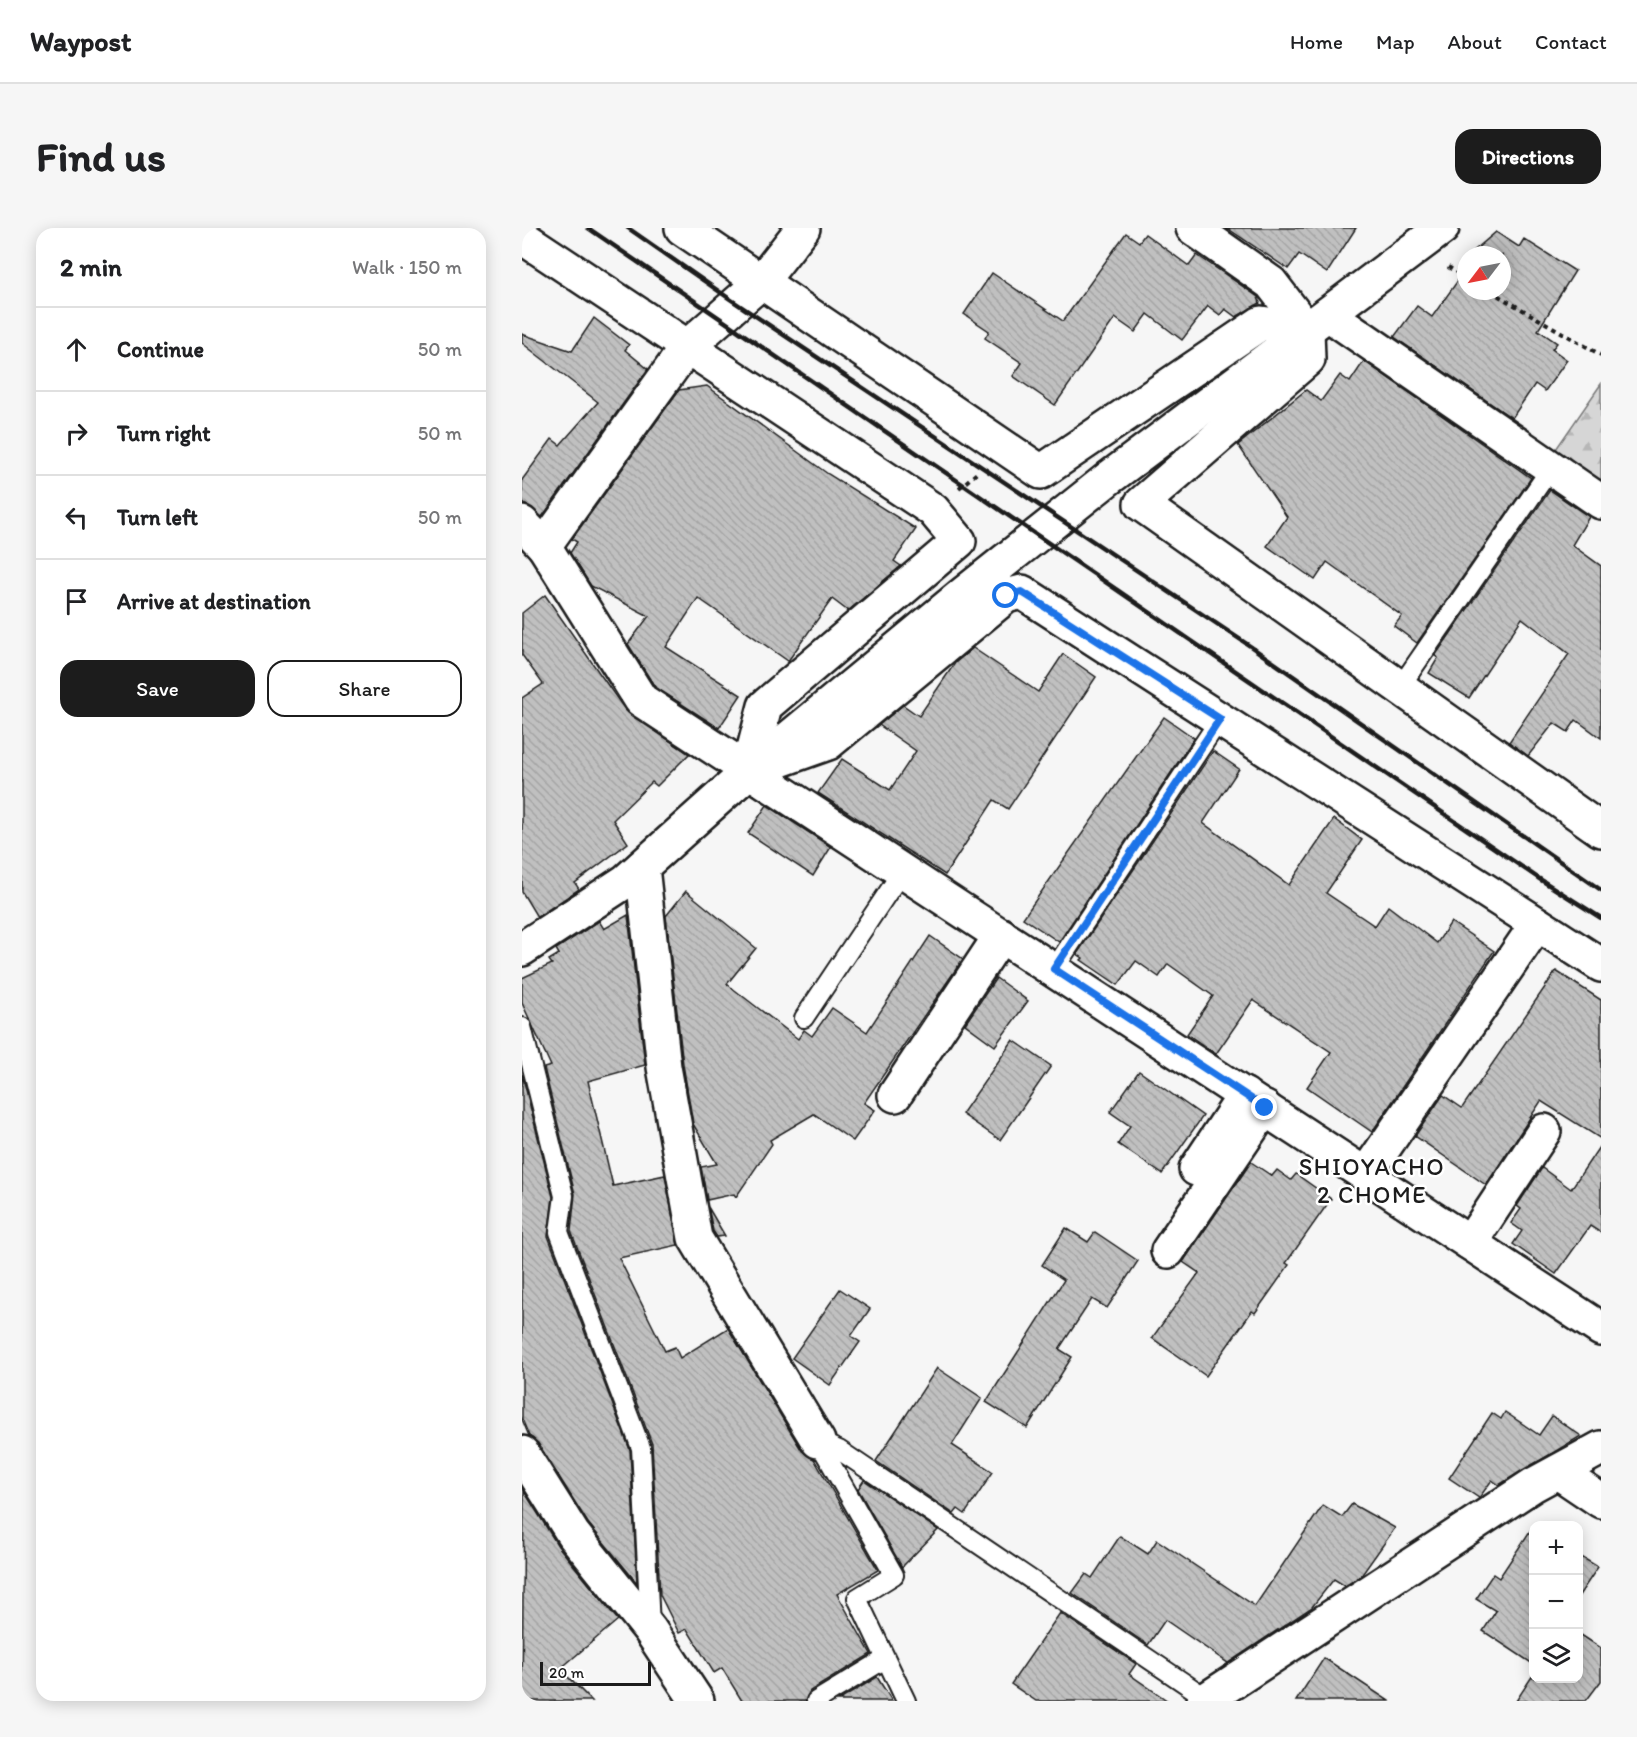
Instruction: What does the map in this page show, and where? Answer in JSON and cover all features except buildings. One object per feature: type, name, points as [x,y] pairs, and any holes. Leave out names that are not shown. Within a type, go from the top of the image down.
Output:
[{"type":"street","points":[[682,228],[1041,472],[1261,323],[1318,322]]},
{"type":"street","points":[[803,228],[760,283],[687,347],[533,535],[641,700],[1601,1329]]},
{"type":"street","points":[[1192,228],[1271,283],[1318,322],[1551,468],[1601,502]]},
{"type":"street","points":[[522,949],[626,881],[748,772],[1100,485],[1442,228]]},
{"type":"street","points":[[522,237],[933,510],[958,541],[765,706],[748,772]]},
{"type":"street","points":[[1318,322],[1308,359],[1141,504],[1601,830]]},
{"type":"street","points":[[748,772],[828,743],[1006,596],[1022,592],[1601,965]]},
{"type":"street","points":[[642,867],[664,1067],[695,1238],[818,1441]]},
{"type":"street","points":[[1366,1174],[1537,924]]},
{"type":"street","points":[[895,1095],[1001,934]]},
{"type":"street","points":[[1159,1244],[1255,1101]]},
{"type":"street","points":[[1470,1243],[1544,1131]]},
{"type":"street","points":[[1206,1700],[1558,1472],[1601,1448]]},
{"type":"street","points":[[522,1453],[573,1534],[650,1629],[697,1701]]},
{"type":"street","points":[[1558,1472],[1601,1501]]},
{"type":"lane","points":[[1400,687],[1551,468]]},
{"type":"lane","points":[[1054,969],[1220,719]]},
{"type":"lane","points":[[804,1018],[903,870]]},
{"type":"lane","points":[[522,1027],[564,1196],[559,1232],[640,1448],[650,1629]]},
{"type":"lane","points":[[818,1441],[894,1575],[857,1598],[906,1701]]},
{"type":"lane","points":[[818,1441],[839,1450],[1206,1700]]},
{"type":"lane","points":[[816,1701],[885,1659]]},
{"type":"path","points":[[1506,300],[1601,355]]},
{"type":"path","points":[[933,510],[987,465]]},
{"type":"green space","points":[[1601,384],[1601,484],[1554,452]]},
{"type":"railway","points":[[588,228],[1538,878],[1601,918]]},
{"type":"railway","points":[[628,228],[730,299],[1250,646],[1601,890]]},
{"type":"district","name":"SHIOYACHO 2 CHOME","points":[[1372,1181]]},
{"type":"route","points":[[1006,596],[1022,592],[1220,719],[1054,969],[1265,1108]]}]
